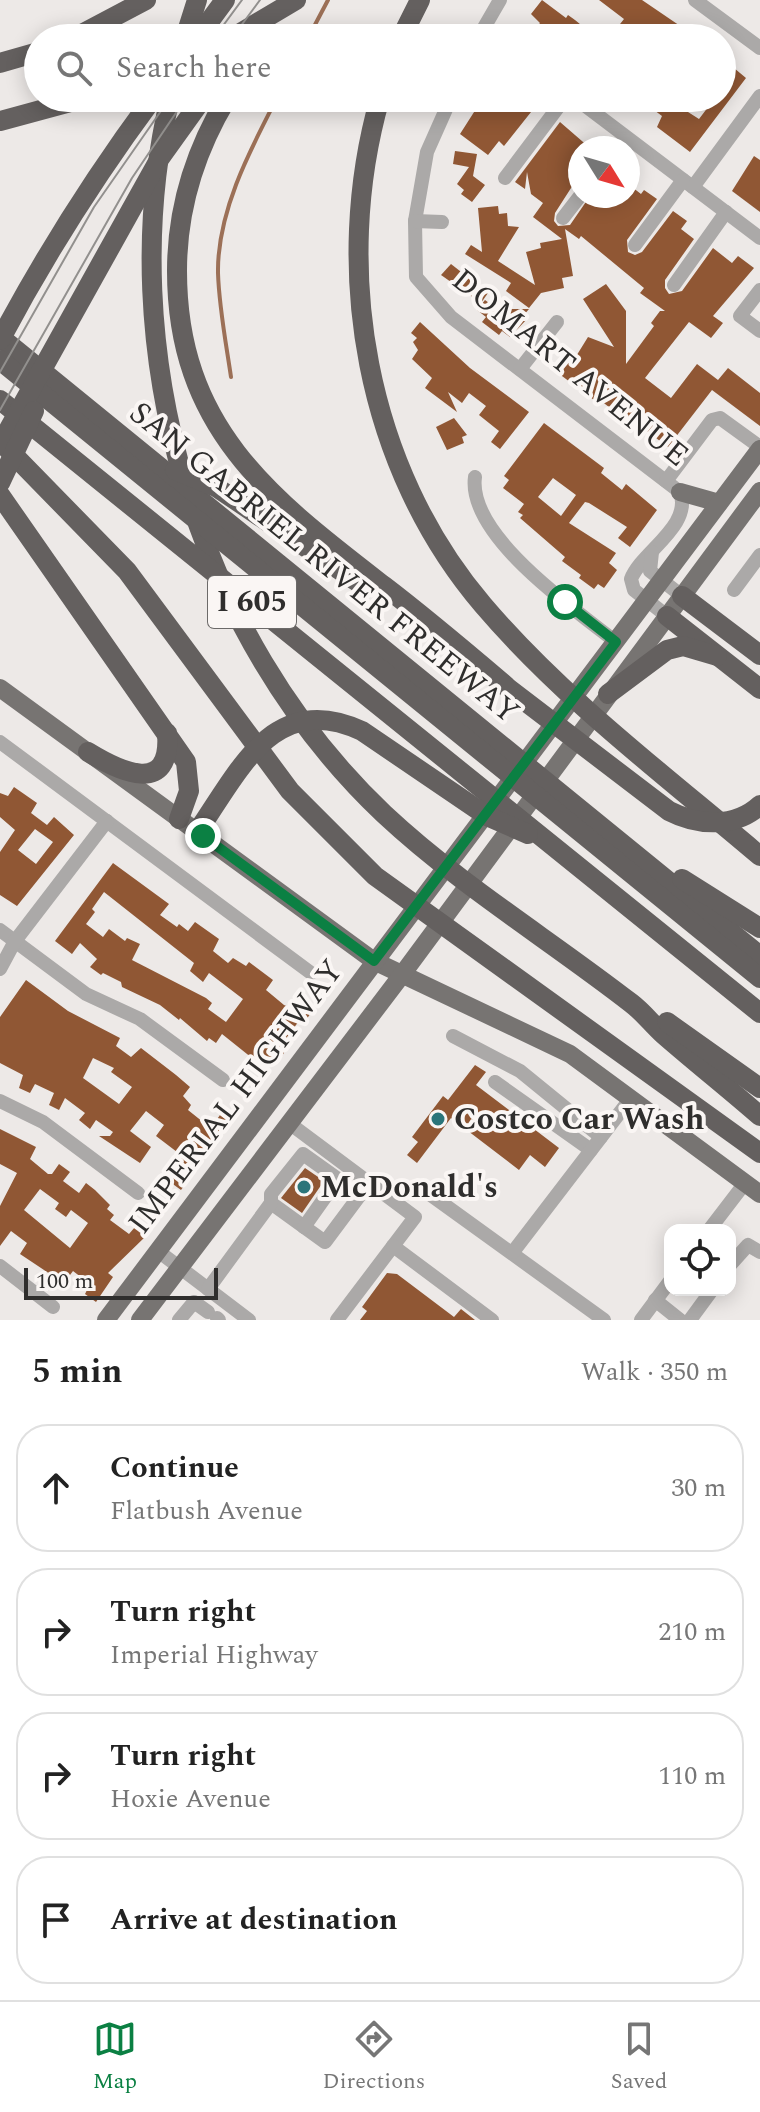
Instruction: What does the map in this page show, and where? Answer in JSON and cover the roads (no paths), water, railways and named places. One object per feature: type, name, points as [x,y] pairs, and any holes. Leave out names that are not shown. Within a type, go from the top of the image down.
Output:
[{"type":"highway","points":[[101,24],[146,0]]},
{"type":"highway","points":[[189,24],[197,0]]},
{"type":"highway","points":[[207,24],[225,0]]},
{"type":"highway","points":[[257,24],[275,0]]},
{"type":"highway","points":[[255,24],[294,0]]},
{"type":"highway","points":[[276,24],[294,0]]},
{"type":"highway","points":[[408,24],[420,0]]},
{"type":"highway","points":[[0,63],[24,56]]},
{"type":"highway","points":[[0,121],[33,112]]},
{"type":"highway","points":[[0,339],[33,278],[88,189],[143,112]]},
{"type":"highway","points":[[168,112],[155,184],[154,312],[169,422],[184,482],[204,539],[259,654],[334,761],[423,849],[635,1006],[760,1116]]},
{"type":"highway","points":[[193,112],[160,158],[0,443],[54,493],[157,607],[290,791],[344,848],[375,876],[760,1153]]},
{"type":"highway","points":[[221,112],[186,189],[177,259],[180,324],[197,385],[209,411],[247,468],[281,504],[506,686],[684,819],[724,822],[740,819],[760,805]]},
{"type":"highway","points":[[377,112],[361,185],[358,235],[362,323],[382,416],[420,510],[444,552],[480,602],[541,667],[760,856]]},
{"type":"highway","points":[[0,483],[160,158]]},
{"type":"highway","name":"SAN GABRIEL RIVER FREEWAY","points":[[0,339],[85,419],[155,462],[760,1013]]},
{"type":"highway","points":[[0,360],[85,419],[483,759]]},
{"type":"highway","name":"I 605","points":[[0,400],[429,745],[454,742],[483,759]]},
{"type":"highway","points":[[155,462],[216,487],[238,500],[506,686]]},
{"type":"highway","points":[[0,495],[186,762],[190,776],[179,819]]},
{"type":"highway","points":[[682,596],[760,655]]},
{"type":"highway","points":[[667,616],[760,689]]},
{"type":"highway","points":[[608,694],[667,650],[683,646],[717,656]]},
{"type":"highway","points":[[197,832],[266,739],[293,721],[311,718],[342,722],[362,731],[487,816],[555,828],[760,978]]},
{"type":"highway","points":[[88,752],[119,771],[142,775],[158,766],[164,757],[167,733]]},
{"type":"highway","name":"SAN GABRIEL RIVER FREEWAY","points":[[483,759],[555,828],[599,826],[760,956]]},
{"type":"highway","points":[[599,826],[760,928]]},
{"type":"highway","points":[[555,828],[760,990]]},
{"type":"highway","points":[[635,1006],[671,1024],[760,1088]]},
{"type":"main road","name":"IMPERIAL HIGHWAY","points":[[106,1320],[760,448]]},
{"type":"main road","points":[[673,487],[719,503]]},
{"type":"main road","name":"IMPERIAL HIGHWAY","points":[[140,1320],[401,976],[682,596],[757,503]]},
{"type":"main road","points":[[0,688],[374,961],[570,1054],[760,1194]]},
{"type":"street","points":[[486,24],[500,0]]},
{"type":"street","points":[[695,0],[728,24]]},
{"type":"street","points":[[736,30],[760,48]]},
{"type":"street","points":[[635,245],[760,96]]},
{"type":"street","name":"DOMART AVENUE","points":[[445,112],[427,152],[415,221],[416,277],[451,317],[673,487],[683,499],[680,516],[652,552],[643,557],[631,579],[634,590],[648,601]]},
{"type":"street","points":[[505,178],[554,112]]},
{"type":"street","points":[[590,112],[615,136]]},
{"type":"street","points":[[640,154],[688,183],[760,238]]},
{"type":"street","points":[[563,218],[571,208]]},
{"type":"street","points":[[674,285],[726,212]]},
{"type":"street","points":[[415,221],[442,222]]},
{"type":"street","points":[[760,290],[740,316],[760,331]]},
{"type":"street","points":[[520,369],[557,322]]},
{"type":"street","points":[[673,487],[712,420],[720,418],[760,448]]},
{"type":"street","points":[[475,477],[475,500],[502,541],[555,593],[616,642]]},
{"type":"street","points":[[652,552],[650,571],[682,596]]},
{"type":"street","points":[[734,590],[760,555]]},
{"type":"street","points":[[648,601],[667,616]]},
{"type":"street","points":[[0,742],[311,973]]},
{"type":"street","points":[[0,969],[15,941],[107,821]]},
{"type":"street","points":[[0,930],[86,994],[140,1019],[223,1080]]},
{"type":"street","points":[[453,1036],[520,1071],[601,1137]]},
{"type":"street","points":[[495,1082],[591,1150]]},
{"type":"street","points":[[535,1110],[546,1095]]},
{"type":"street","points":[[513,1252],[631,1098]]},
{"type":"street","points":[[0,1101],[43,1122],[138,1193]]},
{"type":"street","points":[[289,1123],[415,1217],[337,1320]]},
{"type":"street","points":[[208,1289],[271,1203],[271,1194],[298,1158],[309,1155],[338,1179],[304,1227]]},
{"type":"street","points":[[271,1203],[325,1242],[369,1183]]},
{"type":"street","points":[[714,1224],[745,1183]]},
{"type":"street","points":[[424,1190],[604,1320]]},
{"type":"street","points":[[736,1258],[748,1245],[760,1252]]},
{"type":"street","points":[[393,1246],[492,1320]]},
{"type":"street","points":[[158,1251],[249,1320]]},
{"type":"street","points":[[0,1266],[53,1307]]},
{"type":"street","points":[[641,1320],[664,1289]]},
{"type":"street","points":[[690,1320],[708,1296]]},
{"type":"street","points":[[655,1300],[680,1320]]},
{"type":"street","points":[[179,1320],[194,1302],[215,1317]]},
{"type":"waterway","points":[[315,24],[328,0]]},
{"type":"waterway","points":[[231,377],[220,299],[219,250],[237,182],[270,112]]},
{"type":"tram line","points":[[224,24],[242,0]]},
{"type":"tram line","points":[[242,24],[260,0]]},
{"type":"tram line","points":[[0,372],[94,207],[160,112]]},
{"type":"tram line","points":[[0,410],[132,178],[177,112]]},
{"type":"place","name":"Costco Car Wash","points":[[438,1119]]},
{"type":"place","name":"McDonald's","points":[[304,1187]]}]
